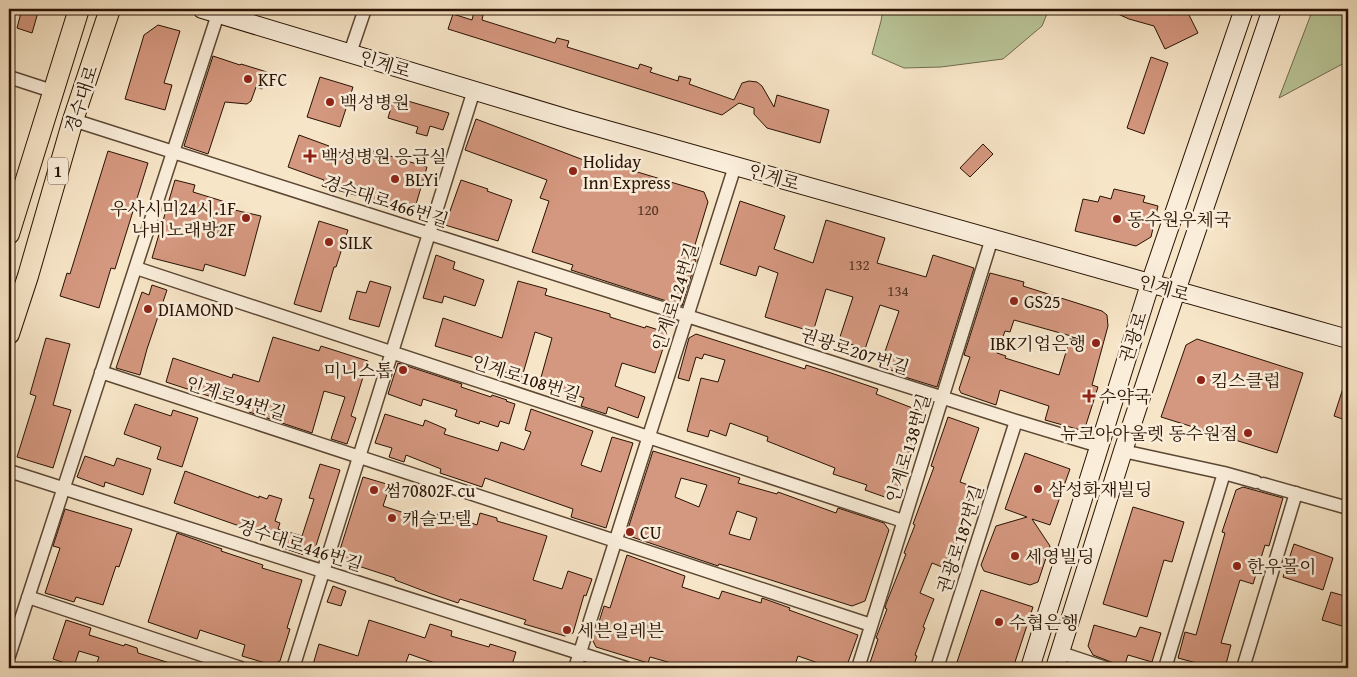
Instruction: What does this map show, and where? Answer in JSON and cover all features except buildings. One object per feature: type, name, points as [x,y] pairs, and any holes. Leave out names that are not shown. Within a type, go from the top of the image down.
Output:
[{"type":"main road","name":"경수대로","points":[[9,234],[79,9]]},
{"type":"main road","name":"경수대로","points":[[9,334],[28,276],[73,120],[110,9]]},
{"type":"street","points":[[350,54],[365,9]]},
{"type":"street","name":"권광로","points":[[1030,668],[1150,284],[1244,9]]},
{"type":"street","name":"권광로","points":[[1058,660],[1123,451],[1272,9]]},
{"type":"street","points":[[9,656],[174,152],[210,12]]},
{"type":"street","name":"인계로","points":[[210,12],[735,166],[1348,340]]},
{"type":"street","points":[[9,76],[52,91]]},
{"type":"street","points":[[293,668],[474,90]]},
{"type":"street","name":"경수대로466번길","points":[[73,120],[687,316]]},
{"type":"street","name":"인계로124번길","points":[[575,668],[735,166]]},
{"type":"street","name":"인계로138번길","points":[[858,668],[992,238]]},
{"type":"street","points":[[136,268],[392,353]]},
{"type":"street","name":"권광로207번길","points":[[687,316],[1099,446]]},
{"type":"street","name":"인계로108번길","points":[[392,353],[648,437]]},
{"type":"street","name":"인계로94번길","points":[[101,372],[360,457]]},
{"type":"street","name":"권광로187번길","points":[[937,668],[1016,421]]},
{"type":"street","points":[[648,437],[903,522]]},
{"type":"street","points":[[1123,451],[1224,473],[1348,508]]},
{"type":"street","points":[[360,457],[871,625]]},
{"type":"street","name":"경수대로446번길","points":[[9,470],[580,653]]},
{"type":"street","points":[[1165,668],[1224,473]]},
{"type":"street","points":[[1243,668],[1296,493]]},
{"type":"street","points":[[28,597],[241,668]]},
{"type":"street","points":[[580,653],[626,668]]},
{"type":"street","points":[[1058,660],[1106,668]]},
{"type":"green space","points":[[883,9],[1049,9],[1042,26],[1003,59],[941,67],[904,68],[872,54]]},
{"type":"green space","points":[[1313,9],[1348,9],[1348,61],[1279,98]]},
{"type":"place","name":"KFC","points":[[248,79]]},
{"type":"place","name":"백성병원","points":[[330,102]]},
{"type":"place","name":"백성병원 응급실","points":[[310,156]]},
{"type":"place","name":"Holiday Inn Express","points":[[573,171]]},
{"type":"place","name":"BLYi","points":[[395,179]]},
{"type":"place","name":"우사시미24시.1F 나비노래방2F","points":[[246,218]]},
{"type":"place","name":"동수원우체국","points":[[1117,219]]},
{"type":"place","name":"SILK","points":[[329,242]]},
{"type":"place","name":"GS25","points":[[1014,301]]},
{"type":"place","name":"DIAMOND","points":[[148,309]]},
{"type":"place","name":"IBK기업은행","points":[[1096,343]]},
{"type":"place","name":"미니스톱","points":[[403,370]]},
{"type":"place","name":"킴스클럽","points":[[1201,380]]},
{"type":"place","name":"수약국","points":[[1089,396]]},
{"type":"place","name":"뉴코아아울렛 동수원점","points":[[1248,433]]},
{"type":"place","name":"삼성화재빌딩","points":[[1038,489]]},
{"type":"place","name":"썸70802F cu","points":[[374,490]]},
{"type":"place","name":"캐슬모텔","points":[[392,518]]},
{"type":"place","name":"CU","points":[[630,532]]},
{"type":"place","name":"세영빌딩","points":[[1015,556]]},
{"type":"place","name":"한우몰이","points":[[1237,566]]},
{"type":"place","name":"수협은행","points":[[999,622]]},
{"type":"place","name":"세븐일레븐","points":[[567,630]]}]
